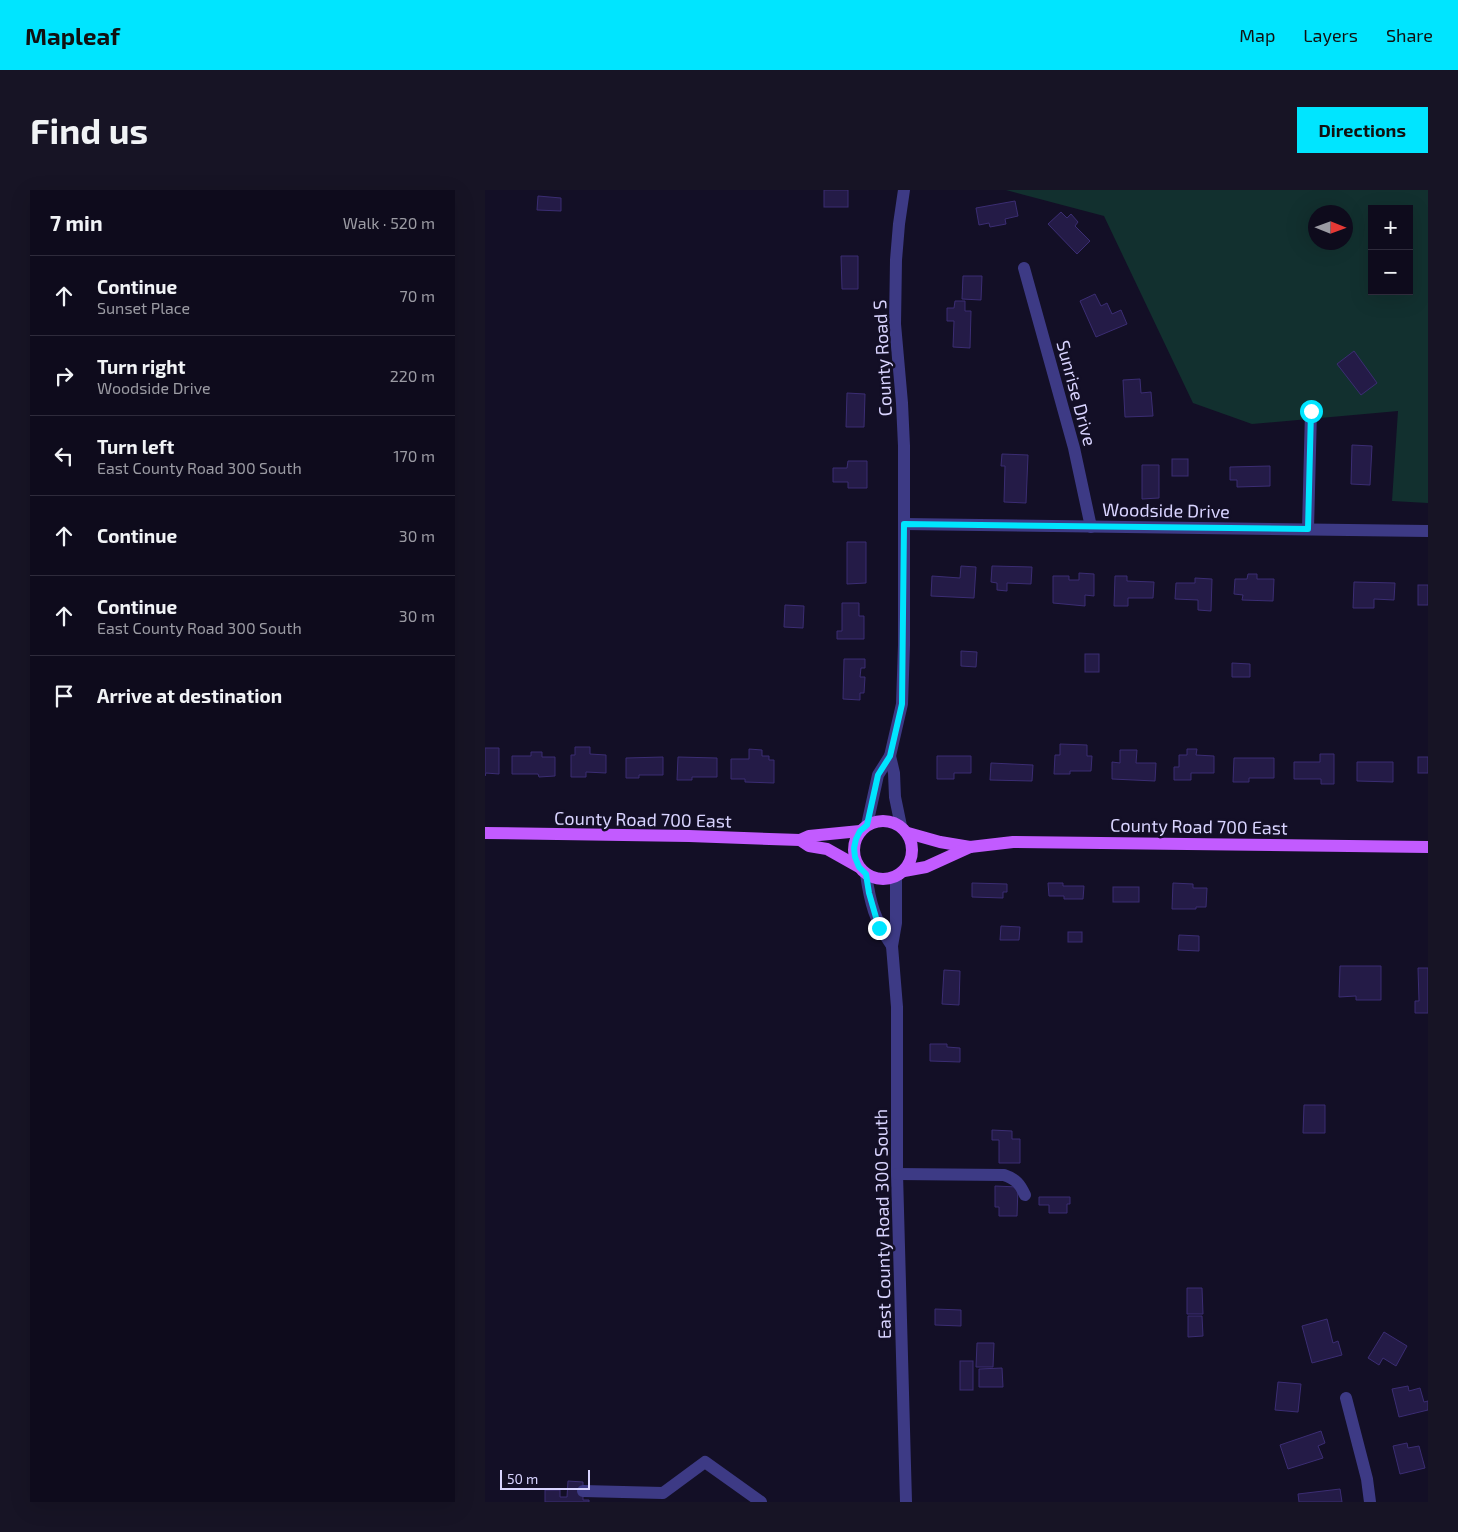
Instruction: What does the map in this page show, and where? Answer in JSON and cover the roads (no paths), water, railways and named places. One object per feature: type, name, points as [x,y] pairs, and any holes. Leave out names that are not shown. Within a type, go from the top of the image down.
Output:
[{"type":"main road","points":[[885,820],[894,822],[905,830],[912,843],[913,853],[910,863],[900,874],[886,879],[876,878],[863,870],[855,857],[854,848],[856,839],[864,828],[876,821],[885,820]]},
{"type":"main road","name":"County Road 700 East","points":[[485,833],[801,840],[809,836],[864,828]]},
{"type":"main road","name":"County Road 700 East","points":[[905,830],[940,842],[970,847],[1013,842],[1428,847]]},
{"type":"main road","name":"County Road 700 East","points":[[801,840],[809,846],[827,849],[863,870]]},
{"type":"main road","name":"County Road 700 East","points":[[900,874],[926,867],[970,847]]},
{"type":"street","name":"County Road S","points":[[904,190],[896,260],[895,324],[903,403],[904,524]]},
{"type":"street","name":"Sunrise Drive","points":[[1024,268],[1074,448],[1091,527]]},
{"type":"street","points":[[1308,529],[1311,411]]},
{"type":"street","name":"Woodside Drive","points":[[904,524],[1428,530]]},
{"type":"street","points":[[864,828],[878,775],[890,756],[902,704],[904,524]]},
{"type":"street","points":[[890,756],[894,773],[895,797],[905,830]]},
{"type":"street","name":"East County Road 300 South","points":[[863,870],[879,928],[892,946]]},
{"type":"street","name":"East County Road 300 South","points":[[900,874],[892,946],[897,1006],[897,1174],[906,1502]]},
{"type":"street","points":[[897,1174],[1004,1175],[1013,1178],[1025,1195]]},
{"type":"street","points":[[1346,1398],[1367,1479],[1370,1502]]},
{"type":"street","points":[[583,1491],[663,1493],[705,1462],[761,1502]]}]
